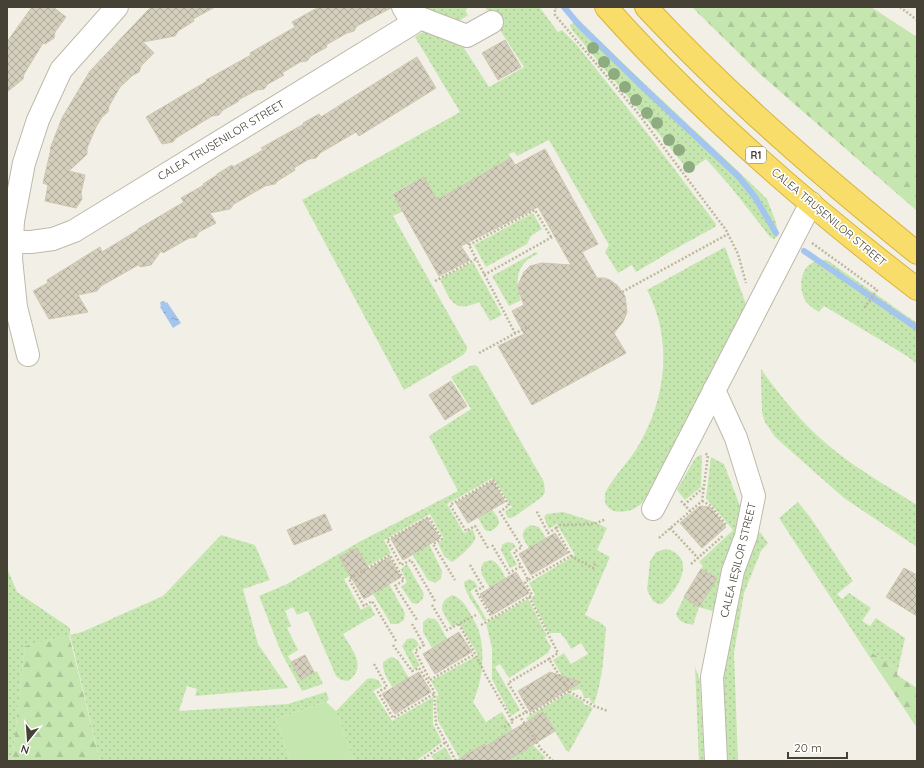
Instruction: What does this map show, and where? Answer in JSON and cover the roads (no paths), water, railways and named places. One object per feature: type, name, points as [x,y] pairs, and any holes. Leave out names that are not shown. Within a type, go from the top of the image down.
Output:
[{"type":"highway","name":"CALEA TRUȘENILOR STREET","points":[[606,7],[703,107],[854,241],[917,289]]},
{"type":"highway","points":[[646,7],[732,94],[825,177],[917,253]]},
{"type":"street","points":[[28,355],[16,307],[11,258],[13,221],[24,164],[38,120],[61,70],[116,7]]},
{"type":"street","name":"CALEA TRUȘENILOR STREET","points":[[12,242],[31,242],[53,239],[74,231],[413,23],[405,10]]},
{"type":"street","name":"CALEA TRUȘENILOR STREET","points":[[405,10],[467,36],[492,22]]},
{"type":"street","points":[[653,509],[811,203]]},
{"type":"street","name":"CALEA IEȘILOR STREET","points":[[714,390],[736,438],[754,496],[746,536],[733,571],[712,677],[716,761]]},
{"type":"water","points":[[162,301],[167,302],[181,323],[173,328],[160,307],[160,303]]},
{"type":"waterway","points":[[564,7],[579,25],[738,176],[755,197],[776,233]]},
{"type":"waterway","points":[[804,251],[917,328]]}]
